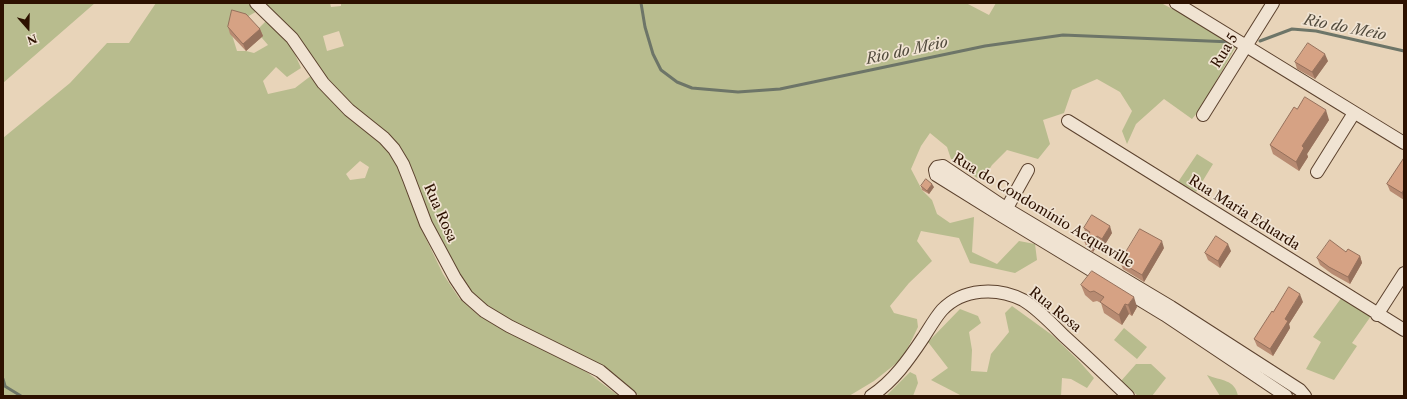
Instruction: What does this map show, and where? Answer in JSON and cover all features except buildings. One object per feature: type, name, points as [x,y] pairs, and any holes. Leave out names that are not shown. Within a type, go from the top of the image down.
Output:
[{"type":"street","name":"Rua Rosa","points":[[256,3],[292,38],[323,83],[349,110],[384,138],[394,150],[403,164],[426,224],[454,278],[467,296],[484,311],[497,319],[600,370],[630,396]]},
{"type":"street","points":[[1176,3],[1404,143]]},
{"type":"street","name":"Rua 5","points":[[1203,115],[1273,3]]},
{"type":"street","points":[[1317,172],[1354,113]]},
{"type":"street","name":"Rua Maria Eduarda","points":[[1068,121],[1404,330]]},
{"type":"street","name":"Rua do Condomínio Acquaville","points":[[1005,212],[943,166],[937,167],[935,170],[936,174],[1005,212],[1168,311],[1248,364],[1286,396]]},
{"type":"street","points":[[1005,212],[1028,170]]},
{"type":"street","points":[[1378,315],[1404,273]]},
{"type":"street","name":"Rua Rosa","points":[[871,396],[888,382],[902,367],[949,303],[962,295],[990,291],[1005,293],[1024,301],[1047,319],[1128,396]]},
{"type":"street","name":"Rua do Condomínio Acquaville","points":[[1248,364],[1300,390],[1305,396]]},
{"type":"green space","points":[[3,3],[95,3],[3,83]]},
{"type":"green space","points":[[156,3],[250,3],[259,10],[236,21],[232,35],[237,51],[254,53],[268,45],[256,31],[267,20],[287,36],[301,68],[287,77],[276,67],[263,81],[268,94],[295,88],[312,75],[297,35],[263,3],[330,3],[331,7],[341,6],[341,3],[966,3],[989,15],[996,3],[1161,3],[1215,31],[1236,46],[1202,107],[1192,119],[1164,99],[1136,124],[1127,144],[1122,131],[1132,111],[1120,92],[1097,79],[1072,90],[1064,113],[1043,120],[1050,144],[1038,159],[1007,150],[992,165],[982,181],[952,162],[947,147],[930,133],[921,146],[911,169],[922,190],[932,200],[937,214],[950,223],[974,217],[972,252],[997,264],[1019,241],[1035,244],[1037,260],[1015,273],[970,263],[959,238],[921,231],[917,241],[932,261],[909,283],[890,306],[894,313],[917,319],[918,327],[903,358],[874,381],[849,396],[639,396],[602,365],[493,312],[482,303],[458,277],[429,227],[404,156],[399,165],[418,222],[443,274],[459,298],[479,316],[516,332],[564,359],[588,373],[619,396],[3,396],[3,138],[70,83],[107,43],[129,43]],"holes":[[[339,31],[344,46],[327,51],[323,36]],[[360,161],[369,167],[365,178],[350,180],[346,174]]]},
{"type":"green space","points":[[1197,154],[1213,164],[1196,192],[1178,182]]},
{"type":"green space","points":[[1342,297],[1371,316],[1352,343],[1357,346],[1334,380],[1306,369],[1321,342],[1313,337]]},
{"type":"green space","points":[[1012,306],[1052,335],[1078,360],[1094,378],[1087,388],[1071,379],[1062,378],[1061,396],[962,396],[931,380],[948,368],[928,342],[960,309],[978,316],[981,323],[969,332],[972,350],[971,371],[987,372],[991,354],[1009,332],[1005,313]]},
{"type":"green space","points":[[1124,328],[1147,347],[1137,359],[1114,340]]},
{"type":"green space","points":[[1136,364],[1151,364],[1166,378],[1152,396],[1138,396],[1121,381]]},
{"type":"green space","points":[[910,372],[916,375],[918,383],[913,396],[886,396]]},
{"type":"green space","points":[[1207,375],[1231,383],[1234,386],[1238,396],[1220,396]]},
{"type":"waterway","name":"Rio do Meio","points":[[641,3],[645,27],[653,54],[661,70],[677,82],[692,88],[738,92],[780,89],[985,46],[1063,35],[1232,42]]},
{"type":"waterway","name":"Rio do Meio","points":[[1260,41],[1292,29],[1316,31],[1404,51]]},
{"type":"waterway","points":[[3,379],[5,386]]},
{"type":"waterway","points":[[3,385],[21,396]]}]
